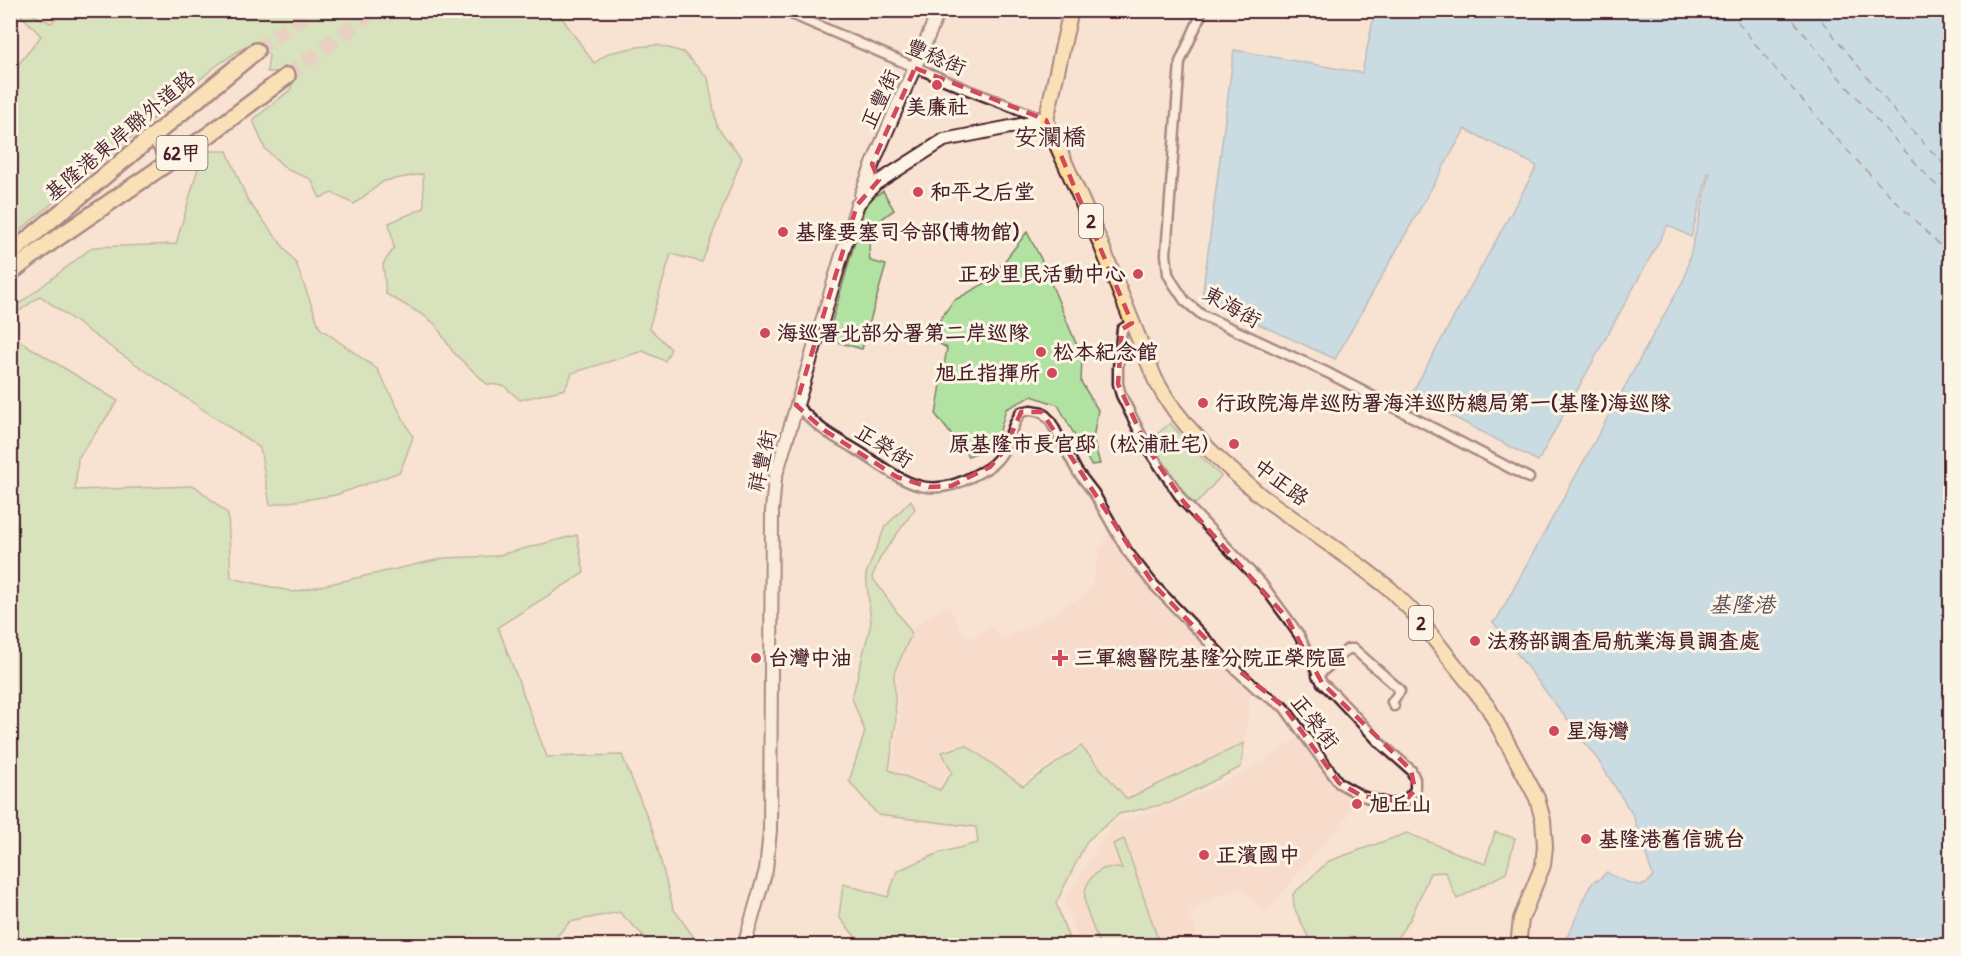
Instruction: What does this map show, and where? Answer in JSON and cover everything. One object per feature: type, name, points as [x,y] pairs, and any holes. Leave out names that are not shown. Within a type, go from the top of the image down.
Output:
[{"type":"highway","name":"基隆港東岸聯外道路","points":[[10,254],[256,51]]},
{"type":"highway","name":"基隆港東岸聯外道路","points":[[10,273],[210,134],[287,76]]},
{"type":"highway","points":[[154,136],[171,160]]},
{"type":"main road","points":[[1046,120],[1071,10]]},
{"type":"main road","name":"中正路","points":[[1046,120],[1100,242],[1155,379],[1166,400],[1193,434],[1261,496],[1389,588],[1412,611],[1484,700],[1540,804],[1544,820],[1545,846],[1542,865],[1521,919],[1518,945]]},
{"type":"street","name":"豐稔街","points":[[782,10],[915,68],[1046,120]]},
{"type":"street","name":"正豐街","points":[[857,205],[872,164],[939,10]]},
{"type":"street","name":"東海街","points":[[1201,10],[1180,62],[1166,254],[1168,274],[1178,293],[1194,309],[1215,322],[1328,374],[1529,478]]},
{"type":"street","name":"祥豐街","points":[[744,945],[766,870],[770,830],[772,511],[776,478],[857,205],[875,184],[944,140],[1046,120]]},
{"type":"street","points":[[872,164],[875,173],[880,177],[885,177]]},
{"type":"street","name":"正榮街","points":[[796,405],[824,430],[897,477],[929,488],[951,486],[990,467],[1004,451],[1015,419],[1021,412],[1031,410],[1042,412],[1050,420],[1077,471],[1094,493],[1128,551],[1154,585],[1228,662],[1258,690],[1284,707],[1338,783],[1362,796],[1390,804],[1404,802],[1415,790],[1415,779],[1411,770],[1380,743],[1322,683],[1299,635],[1262,584],[1183,501],[1148,449],[1118,384],[1122,329],[1132,323]]},
{"type":"street","points":[[1317,676],[1348,649],[1354,649],[1400,691],[1392,702],[1394,706]]},
{"type":"highlighted area","points":[[915,68],[1046,120],[1132,323],[1122,329],[1118,384],[1148,449],[1183,501],[1287,618],[1322,683],[1411,770],[1415,790],[1404,802],[1362,796],[1339,783],[1284,707],[1228,662],[1154,585],[1042,412],[1021,412],[1004,451],[990,467],[951,486],[929,487],[897,477],[824,430],[796,405],[857,205],[879,180],[872,164]]},
{"type":"shaded area","name":"三軍總醫院基隆分院正榮院區","points":[[1109,532],[1151,590],[1251,691],[1245,741],[1127,796],[1081,743],[1022,783],[965,743],[940,750],[950,770],[939,788],[891,769],[900,720],[896,674],[915,626],[948,606],[967,640],[992,627],[1002,641],[1087,594],[1092,586],[1099,552]]},
{"type":"shaded area","name":"正濱國中","points":[[1300,737],[1352,805],[1347,817],[1266,911],[1238,886],[1189,911],[1199,943],[1197,945],[1081,945],[1064,902],[1113,823],[1175,804],[1246,772]]},
{"type":"green space","points":[[66,10],[557,11],[594,63],[609,53],[637,47],[657,45],[683,52],[708,78],[717,127],[742,158],[702,262],[671,254],[649,328],[671,349],[665,361],[643,351],[572,373],[565,389],[520,400],[504,386],[487,384],[453,352],[435,324],[386,294],[383,264],[394,248],[389,223],[424,208],[423,174],[384,181],[354,204],[332,193],[320,198],[311,179],[288,170],[265,149],[253,120],[291,89],[292,78],[283,72],[267,72],[269,55],[254,44],[246,46],[216,66],[11,238],[11,74],[41,36],[17,11],[25,11],[51,23]]},
{"type":"green space","points":[[203,151],[227,151],[248,201],[296,263],[320,328],[377,369],[413,437],[400,472],[336,495],[270,505],[260,448],[112,348],[40,296],[11,317],[11,310],[93,247],[176,244]]},
{"type":"green space","points":[[883,191],[894,210],[880,220],[870,237],[870,261],[886,265],[862,349],[827,339],[866,203]]},
{"type":"green space","points":[[1027,232],[1041,259],[1082,358],[1081,382],[1098,410],[1093,439],[1100,464],[1091,465],[1058,405],[1032,396],[1006,409],[996,445],[968,456],[936,415],[947,348],[928,337],[953,301],[989,281]]},
{"type":"green space","points":[[10,335],[118,401],[78,458],[75,490],[195,486],[228,514],[231,578],[294,592],[445,558],[495,556],[577,535],[584,573],[498,627],[547,757],[622,755],[653,831],[673,908],[697,942],[694,945],[653,945],[619,912],[570,922],[557,936],[557,945],[11,945]]},
{"type":"green space","points":[[1170,423],[1221,476],[1196,504],[1185,498],[1157,458],[1153,438]]},
{"type":"green space","points":[[911,500],[915,509],[881,556],[872,577],[912,633],[894,673],[896,720],[889,770],[940,790],[952,772],[942,752],[966,745],[1023,786],[1081,746],[1127,799],[1244,743],[1241,767],[1170,803],[1119,814],[1087,841],[1056,903],[1071,945],[862,945],[839,917],[843,884],[888,897],[897,871],[939,853],[978,843],[976,827],[878,815],[849,781],[865,732],[852,698],[871,623],[866,574],[885,527]]},
{"type":"green space","points":[[1495,832],[1515,838],[1506,873],[1457,899],[1445,872],[1430,873],[1411,918],[1397,938],[1384,945],[1312,945],[1294,907],[1293,894],[1329,861],[1407,833],[1485,864]]},
{"type":"green space","points":[[1124,839],[1160,945],[1100,945],[1089,918],[1085,890],[1095,874],[1101,870],[1105,868],[1122,869],[1113,844]]},
{"type":"water","name":"基隆港","points":[[1397,11],[1950,11],[1950,945],[1629,946],[1623,939],[1576,943],[1566,938],[1585,895],[1594,881],[1599,880],[1607,872],[1626,882],[1642,885],[1647,884],[1653,876],[1633,815],[1598,760],[1493,622],[1497,619],[1685,277],[1710,173],[1708,173],[1691,237],[1668,225],[1538,461],[1411,395],[1537,166],[1465,129],[1335,359],[1202,298],[1234,50],[1362,73],[1374,15],[1395,19]]},
{"type":"ferry route","points":[[1729,10],[1780,75],[1835,137],[1950,255]]},
{"type":"ferry route","points":[[1785,10],[1842,81],[1930,179],[1950,198]]},
{"type":"ferry route","points":[[1813,10],[1897,114],[1950,171]]},
{"type":"tunnel","points":[[256,51],[311,10]]},
{"type":"tunnel","points":[[287,76],[374,10]]},
{"type":"place","name":"美廉社","points":[[937,85]]},
{"type":"place","name":"和平之后堂","points":[[918,192]]},
{"type":"place","name":"基隆要塞司令部(博物館)","points":[[783,232]]},
{"type":"place","name":"正砂里民活動中心","points":[[1138,274]]},
{"type":"place","name":"海巡署北部分署第二岸巡隊","points":[[765,333]]},
{"type":"place","name":"松本紀念館","points":[[1041,352]]},
{"type":"place","name":"旭丘指揮所","points":[[1052,373]]},
{"type":"place","name":"行政院海岸巡防署海洋巡防總局第一(基隆)海巡隊","points":[[1203,403]]},
{"type":"place","name":"原基隆市長官邸（松浦社宅）","points":[[1234,444]]},
{"type":"place","name":"法務部調查局航業海員調查處","points":[[1475,641]]},
{"type":"place","name":"台灣中油","points":[[756,658]]},
{"type":"place","name":"三軍總醫院基隆分院正榮院區","points":[[1060,658]]},
{"type":"place","name":"星海灣","points":[[1554,731]]},
{"type":"place","name":"旭丘山","points":[[1357,804]]},
{"type":"place","name":"基隆港舊信號台","points":[[1586,839]]},
{"type":"place","name":"正濱國中","points":[[1204,855]]},
{"type":"district","name":"安瀾橋","points":[[1050,137]]}]
